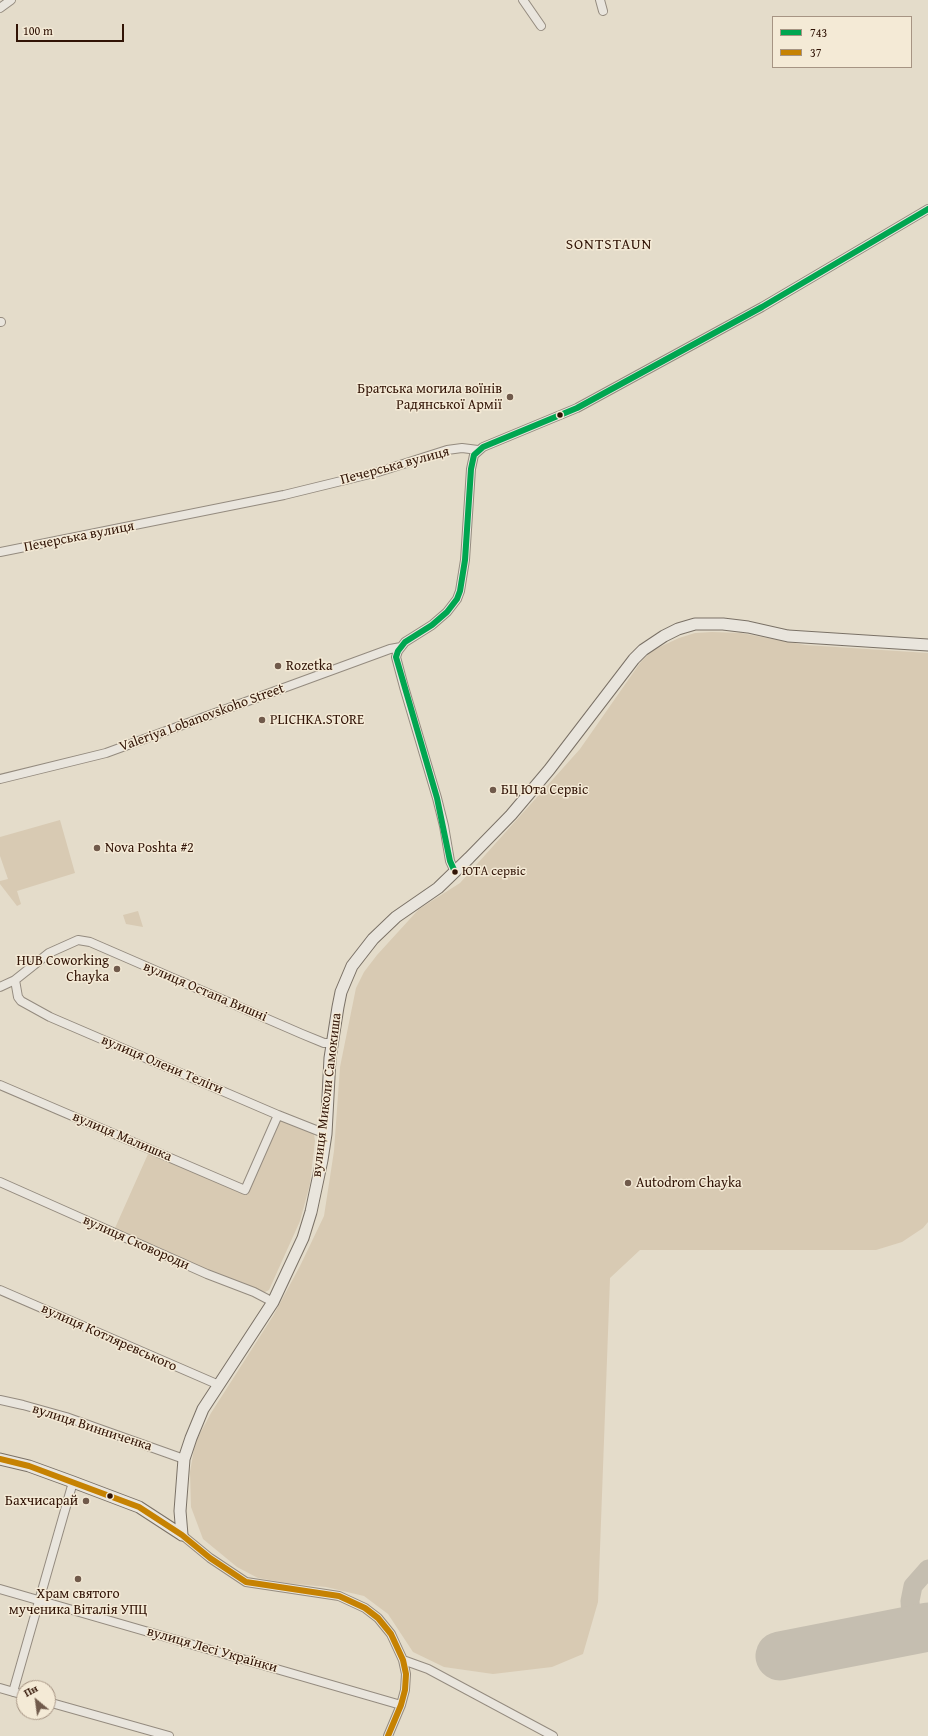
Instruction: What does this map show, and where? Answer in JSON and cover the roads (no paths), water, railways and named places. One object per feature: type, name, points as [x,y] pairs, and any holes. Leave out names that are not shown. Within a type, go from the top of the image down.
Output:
[{"type":"street","points":[[0,8],[11,0]]},
{"type":"street","points":[[523,0],[542,26]]},
{"type":"street","points":[[600,0],[603,12]]},
{"type":"street","name":"Печерська вулиця","points":[[0,552],[284,496],[378,472],[447,450],[462,448],[478,450],[577,408],[762,307],[928,209]]},
{"type":"street","name":"Valeriya Lobanovskoho Street","points":[[0,779],[106,753],[383,651],[401,647],[441,619],[452,606],[460,591],[465,560],[471,469],[474,455],[478,450]]},
{"type":"street","name":"вулиця Миколи Самокиша","points":[[182,1535],[180,1511],[184,1459],[203,1409],[273,1302],[303,1238],[316,1187],[326,1134],[332,1043],[341,992],[352,966],[362,952],[384,927],[408,908],[438,888],[455,872],[531,792],[634,659],[653,643],[671,633],[695,624],[723,624],[748,627],[788,636],[928,645]]},
{"type":"street","points":[[401,647],[396,657],[399,672],[437,798],[444,826],[450,862],[455,872]]},
{"type":"street","name":"вулиця Остапа Вишні","points":[[15,980],[49,953],[78,940],[90,942],[302,1034],[324,1043],[332,1043]]},
{"type":"street","points":[[0,987],[15,980]]},
{"type":"street","name":"вулиця Олени Теліги","points":[[15,980],[18,997],[27,1005],[50,1017],[278,1115],[326,1134]]},
{"type":"street","name":"вулиця Малишка","points":[[0,1085],[245,1190],[278,1115]]},
{"type":"street","name":"вулиця Сковороди","points":[[0,1182],[200,1271],[254,1292],[273,1302]]},
{"type":"street","name":"вулиця Котляревського","points":[[0,1290],[218,1385]]},
{"type":"street","name":"вулиця Винниченка","points":[[0,1400],[23,1405],[66,1418],[184,1459]]},
{"type":"street","points":[[0,1459],[29,1466],[139,1507],[182,1535],[210,1558],[246,1582],[318,1592],[350,1600],[365,1608],[378,1618],[391,1634],[403,1660],[406,1674],[405,1690],[401,1705],[388,1736]]},
{"type":"street","points":[[13,1692],[73,1482]]},
{"type":"street","name":"вулиця Лесі Українки","points":[[0,1589],[39,1599],[401,1705]]},
{"type":"street","points":[[403,1660],[428,1669],[553,1736]]},
{"type":"street","points":[[0,1688],[16,1693]]},
{"type":"street","points":[[56,1704],[169,1736]]},
{"type":"place","name":"Братська могила воїнів Радянської Армії","points":[[510,397]]},
{"type":"place","name":"Rozetka","points":[[278,666]]},
{"type":"place","name":"PLICHKA.STORE","points":[[262,720]]},
{"type":"place","name":"БЦ Юта Сервіс","points":[[493,790]]},
{"type":"place","name":"Nova Poshta #2","points":[[97,848]]},
{"type":"place","name":"ЮТА сервіс","points":[[455,872]]},
{"type":"place","name":"HUB Coworking Chayka","points":[[117,969]]},
{"type":"place","name":"Autodrom Chayka","points":[[628,1183]]},
{"type":"place","name":"Бахчисарай","points":[[86,1501]]},
{"type":"place","name":"Храм святого мученика Віталія УПЦ","points":[[78,1579]]},
{"type":"district","name":"SONTSTAUN","points":[[609,245]]}]
